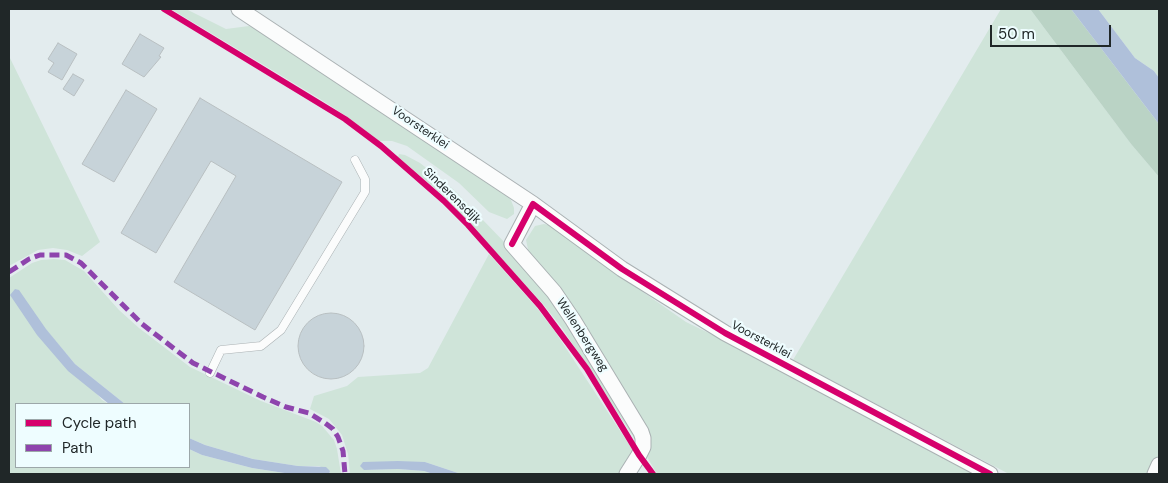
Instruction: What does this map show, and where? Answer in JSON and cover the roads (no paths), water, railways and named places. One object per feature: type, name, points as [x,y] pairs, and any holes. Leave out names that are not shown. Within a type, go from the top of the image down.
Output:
[{"type":"street","name":"Voorsterklei","points":[[239,9],[534,204],[622,269],[725,334],[990,474]]},
{"type":"street","name":"Wellenbergweg","points":[[534,204],[512,244],[564,306],[641,432],[643,446],[640,455],[627,474]]},
{"type":"street","points":[[1155,474],[1159,465]]},
{"type":"lane","points":[[210,373],[221,350],[261,346],[281,330],[365,192],[365,180],[355,160]]},
{"type":"water","points":[[1071,9],[1098,9],[1135,58],[1154,71],[1159,78],[1159,124]]},
{"type":"water","points":[[15,289],[19,290],[46,329],[75,364],[124,403],[108,403],[68,371],[37,335],[10,295]]},
{"type":"water","points":[[190,438],[205,445],[253,459],[298,466],[326,467],[330,471],[329,474],[291,474],[252,468],[202,455],[190,449]]},
{"type":"water","points":[[363,462],[425,462],[461,474],[433,474],[424,471],[398,469],[364,470],[360,466]]}]
